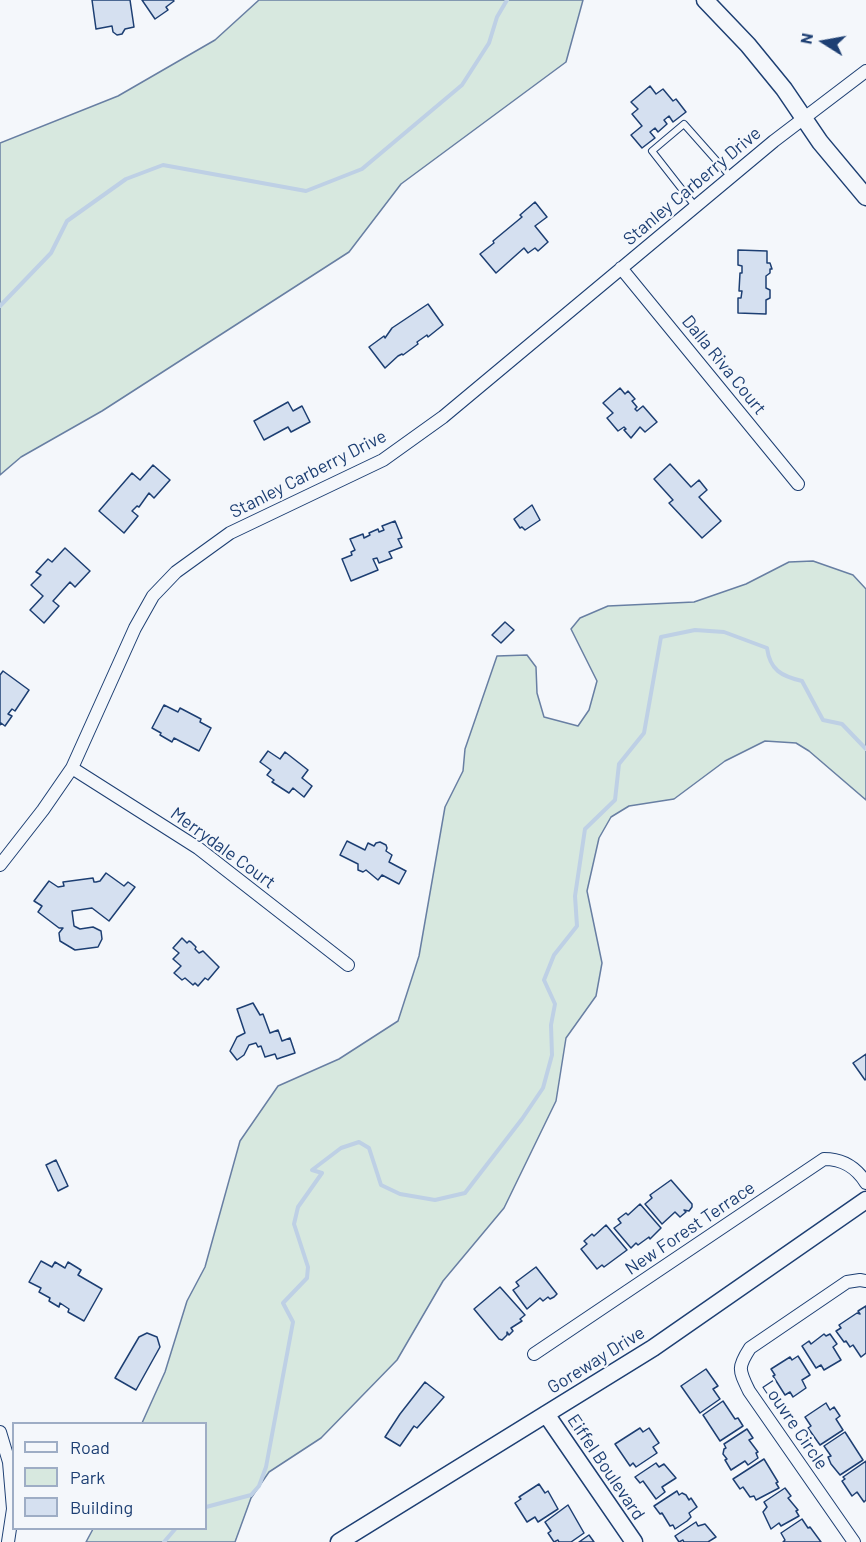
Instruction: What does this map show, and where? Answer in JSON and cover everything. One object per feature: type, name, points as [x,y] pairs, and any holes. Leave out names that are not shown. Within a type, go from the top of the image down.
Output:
[{"type":"street","points":[[705,0],[748,45],[784,89],[819,142],[866,197]]},
{"type":"street","name":"Stanley Carberry Drive","points":[[0,865],[72,768],[135,628],[153,596],[176,572],[230,533],[383,460],[443,417],[695,206],[866,71]]},
{"type":"street","name":"Dalla Riva Court","points":[[621,268],[798,484]]},
{"type":"street","name":"Merrydale Court","points":[[72,768],[198,848],[348,965]]},
{"type":"street","name":"New Forest Terrace","points":[[534,1354],[824,1160],[835,1159],[846,1163],[861,1175],[866,1183]]},
{"type":"street","name":"Goreway Drive","points":[[339,1542],[653,1348],[866,1200]]},
{"type":"street","name":"Louvre Circle","points":[[854,1542],[749,1391],[740,1372],[743,1359],[750,1348],[847,1282],[866,1281]]},
{"type":"street","name":"Eiffel Boulevard","points":[[546,1414],[634,1542]]},
{"type":"street","points":[[0,1432],[9,1462],[12,1497]]},
{"type":"street","points":[[8,1542],[12,1516]]},
{"type":"lane","points":[[695,206],[652,151],[684,124],[731,177]]},
{"type":"green space","points":[[259,0],[583,0],[566,62],[401,184],[349,252],[102,411],[21,457],[0,475],[0,143],[118,96],[215,40]]},
{"type":"green space","points":[[813,561],[853,575],[866,589],[866,800],[809,751],[796,743],[765,741],[725,761],[674,799],[629,806],[611,817],[599,838],[587,891],[602,963],[596,996],[566,1038],[556,1101],[504,1208],[443,1281],[397,1360],[321,1438],[269,1472],[251,1498],[235,1542],[86,1542],[92,1530],[207,1530],[207,1422],[142,1422],[165,1372],[187,1301],[205,1267],[240,1141],[278,1086],[339,1059],[398,1021],[419,956],[445,807],[463,771],[465,749],[497,656],[527,655],[536,667],[537,693],[544,717],[578,726],[589,710],[597,681],[571,629],[580,618],[608,606],[694,602],[746,584],[789,562]]},
{"type":"building","points":[[92,0],[130,0],[134,27],[125,29],[122,34],[117,35],[113,32],[112,26],[96,29]]},
{"type":"building","points":[[142,0],[174,1],[166,7],[168,10],[155,19]]},
{"type":"building","points":[[650,86],[656,94],[663,89],[673,101],[676,99],[686,112],[673,122],[669,116],[664,120],[667,124],[658,132],[655,128],[650,132],[655,138],[642,148],[631,135],[642,126],[632,114],[638,109],[631,102]]},
{"type":"building","points":[[535,202],[547,217],[535,226],[548,242],[538,251],[535,248],[528,253],[524,248],[496,273],[480,254],[522,217],[520,215]]},
{"type":"building","points":[[738,250],[767,251],[767,263],[770,263],[772,269],[766,276],[766,288],[770,290],[770,298],[766,300],[766,314],[738,313],[738,298],[741,298],[742,291],[739,291],[742,266],[738,265]]},
{"type":"building","points":[[428,304],[443,325],[428,337],[427,335],[417,342],[418,344],[403,355],[398,356],[385,368],[369,347],[384,336],[385,338],[392,328]]},
{"type":"building","points":[[620,388],[625,394],[628,391],[635,399],[632,401],[637,411],[643,406],[657,422],[645,432],[640,427],[631,438],[624,427],[618,431],[607,418],[613,413],[603,403]]},
{"type":"building","points":[[288,402],[293,411],[302,406],[310,422],[291,432],[288,427],[264,440],[254,421]]},
{"type":"building","points":[[670,464],[691,487],[699,480],[707,490],[699,497],[721,521],[702,538],[669,503],[673,500],[654,479]]},
{"type":"building","points":[[153,465],[170,480],[154,498],[149,493],[139,507],[137,506],[132,511],[138,516],[124,533],[99,511],[132,473],[140,480]]},
{"type":"building","points":[[532,505],[540,520],[525,530],[520,528],[514,519]]},
{"type":"building","points":[[395,521],[402,538],[398,539],[402,547],[389,552],[392,558],[379,563],[377,558],[373,559],[378,570],[351,581],[342,559],[352,555],[351,552],[355,550],[350,539],[363,534],[364,538],[378,529],[379,532],[384,530],[382,526]]},
{"type":"building","points":[[65,548],[90,571],[75,587],[70,582],[53,601],[59,606],[44,623],[30,610],[43,596],[31,585],[41,575],[36,572],[48,559],[52,562]]},
{"type":"building","points":[[505,622],[514,630],[501,643],[492,635]]},
{"type":"building","points":[[3,671],[29,690],[15,711],[12,709],[8,714],[12,716],[5,726],[1,723],[0,725],[0,675]]},
{"type":"building","points":[[164,705],[178,712],[180,708],[201,719],[200,722],[211,728],[199,751],[174,738],[172,742],[152,728]]},
{"type":"building","points":[[268,751],[280,759],[285,752],[308,770],[302,778],[312,786],[304,797],[293,788],[289,793],[272,782],[274,780],[267,775],[271,770],[260,762]]},
{"type":"building","points":[[347,841],[365,850],[368,843],[374,846],[380,842],[386,845],[386,851],[392,855],[389,862],[406,871],[399,884],[382,875],[378,880],[366,870],[363,872],[358,870],[358,864],[340,855]]},
{"type":"building","points":[[106,873],[124,886],[128,882],[135,887],[109,921],[92,908],[72,911],[74,926],[80,929],[93,927],[101,931],[102,939],[98,947],[75,950],[60,941],[59,933],[63,928],[59,928],[38,912],[42,906],[34,901],[49,881],[58,887],[64,886],[63,882],[93,878],[96,882],[100,881]]},
{"type":"building","points":[[182,938],[187,943],[191,942],[199,953],[203,951],[219,967],[208,980],[205,978],[198,986],[185,978],[182,980],[174,973],[181,966],[173,959],[179,953],[173,948]]},
{"type":"building","points":[[253,1003],[260,1015],[263,1014],[270,1033],[278,1030],[282,1041],[290,1038],[295,1053],[277,1059],[275,1054],[265,1057],[261,1046],[258,1047],[256,1043],[249,1045],[244,1055],[237,1060],[230,1051],[237,1037],[245,1033],[237,1009]]},
{"type":"building","points":[[866,1054],[866,1079],[865,1080],[853,1063]]},
{"type":"building","points":[[56,1160],[68,1186],[58,1191],[46,1165]]},
{"type":"building","points":[[671,1180],[692,1204],[692,1207],[689,1211],[684,1210],[686,1212],[680,1217],[675,1212],[662,1224],[645,1204],[652,1198],[650,1195]]},
{"type":"building","points":[[640,1204],[661,1228],[650,1239],[649,1237],[638,1245],[636,1243],[631,1248],[614,1228],[621,1223],[618,1219],[626,1213],[628,1215]]},
{"type":"building","points":[[606,1225],[627,1250],[604,1267],[602,1265],[597,1269],[581,1249],[587,1244],[584,1241],[592,1234],[594,1236]]},
{"type":"building","points":[[41,1261],[52,1267],[55,1262],[65,1268],[68,1262],[81,1270],[78,1275],[102,1289],[84,1321],[68,1312],[69,1309],[60,1303],[59,1307],[49,1301],[50,1298],[39,1292],[41,1288],[29,1282]]},
{"type":"building","points":[[536,1267],[557,1294],[543,1301],[540,1298],[527,1309],[513,1290],[519,1286],[516,1282]]},
{"type":"building","points":[[500,1287],[525,1315],[520,1319],[522,1321],[511,1328],[513,1331],[509,1335],[507,1332],[502,1340],[474,1309]]},
{"type":"building","points":[[866,1306],[866,1353],[861,1357],[853,1345],[850,1347],[836,1331],[841,1328],[839,1325],[857,1313],[860,1314],[858,1311]]},
{"type":"building","points":[[147,1333],[157,1337],[160,1347],[136,1390],[115,1378],[139,1337]]},
{"type":"building","points":[[824,1334],[826,1336],[830,1334],[837,1344],[833,1347],[841,1360],[824,1370],[821,1365],[816,1368],[802,1346],[809,1341],[811,1344]]},
{"type":"building","points":[[798,1356],[810,1375],[802,1380],[806,1388],[793,1397],[790,1392],[785,1395],[771,1369],[790,1357],[792,1360]]},
{"type":"building","points":[[706,1369],[718,1386],[713,1389],[720,1399],[700,1413],[681,1386]]},
{"type":"building","points":[[425,1382],[444,1397],[417,1428],[414,1426],[400,1446],[385,1437]]},
{"type":"building","points":[[723,1401],[735,1419],[738,1418],[743,1426],[720,1441],[703,1415]]},
{"type":"building","points":[[826,1403],[830,1410],[834,1407],[840,1416],[836,1419],[843,1430],[820,1445],[808,1428],[811,1426],[805,1417]]},
{"type":"building","points":[[640,1428],[643,1432],[649,1428],[659,1443],[653,1447],[657,1453],[636,1467],[633,1463],[630,1466],[615,1444]]},
{"type":"building","points":[[747,1429],[753,1438],[749,1440],[758,1452],[756,1453],[758,1458],[748,1465],[745,1461],[731,1470],[723,1454],[726,1448],[724,1444]]},
{"type":"building","points":[[845,1432],[863,1460],[840,1475],[831,1464],[828,1457],[831,1456],[824,1446]]},
{"type":"building","points":[[764,1459],[778,1482],[776,1483],[779,1488],[756,1500],[754,1496],[750,1497],[743,1487],[740,1489],[733,1479]]},
{"type":"building","points":[[866,1461],[866,1500],[864,1502],[857,1492],[852,1496],[842,1481],[845,1479],[843,1477]]},
{"type":"building","points":[[656,1463],[659,1467],[664,1464],[676,1478],[662,1487],[665,1492],[656,1499],[643,1481],[640,1483],[635,1477]]},
{"type":"building","points":[[539,1484],[545,1493],[548,1491],[558,1509],[538,1522],[535,1517],[527,1522],[515,1503],[521,1499],[519,1497]]},
{"type":"building","points":[[785,1488],[799,1516],[781,1526],[779,1523],[771,1529],[763,1512],[767,1507],[764,1502]]},
{"type":"building","points":[[677,1491],[679,1495],[682,1493],[686,1495],[689,1500],[691,1498],[697,1507],[689,1513],[691,1517],[687,1521],[675,1529],[654,1506]]},
{"type":"building","points":[[568,1505],[584,1533],[571,1542],[559,1542],[558,1540],[554,1542],[545,1522]]},
{"type":"building","points":[[802,1519],[821,1542],[783,1542],[785,1540],[781,1533]]},
{"type":"building","points":[[696,1522],[698,1526],[705,1524],[716,1537],[708,1542],[684,1542],[683,1540],[679,1542],[675,1536]]},
{"type":"building","points":[[589,1535],[594,1542],[579,1542]]},
{"type":"waterway","points":[[0,306],[51,253],[67,221],[126,179],[163,165],[306,191],[362,169],[462,85],[489,43],[497,17],[507,0]]},
{"type":"waterway","points":[[207,1507],[251,1495],[259,1486],[266,1467],[293,1322],[283,1303],[307,1278],[308,1267],[294,1224],[298,1207],[322,1173],[312,1170],[341,1148],[359,1142],[369,1148],[381,1185],[400,1194],[435,1200],[465,1193],[543,1088],[552,1055],[551,1025],[555,1004],[544,980],[554,955],[577,926],[575,896],[585,829],[615,800],[619,764],[644,733],[661,637],[695,630],[724,632],[767,648],[771,662],[778,671],[802,681],[823,720],[842,724],[866,749]]},
{"type":"waterway","points":[[164,1542],[174,1530]]}]
